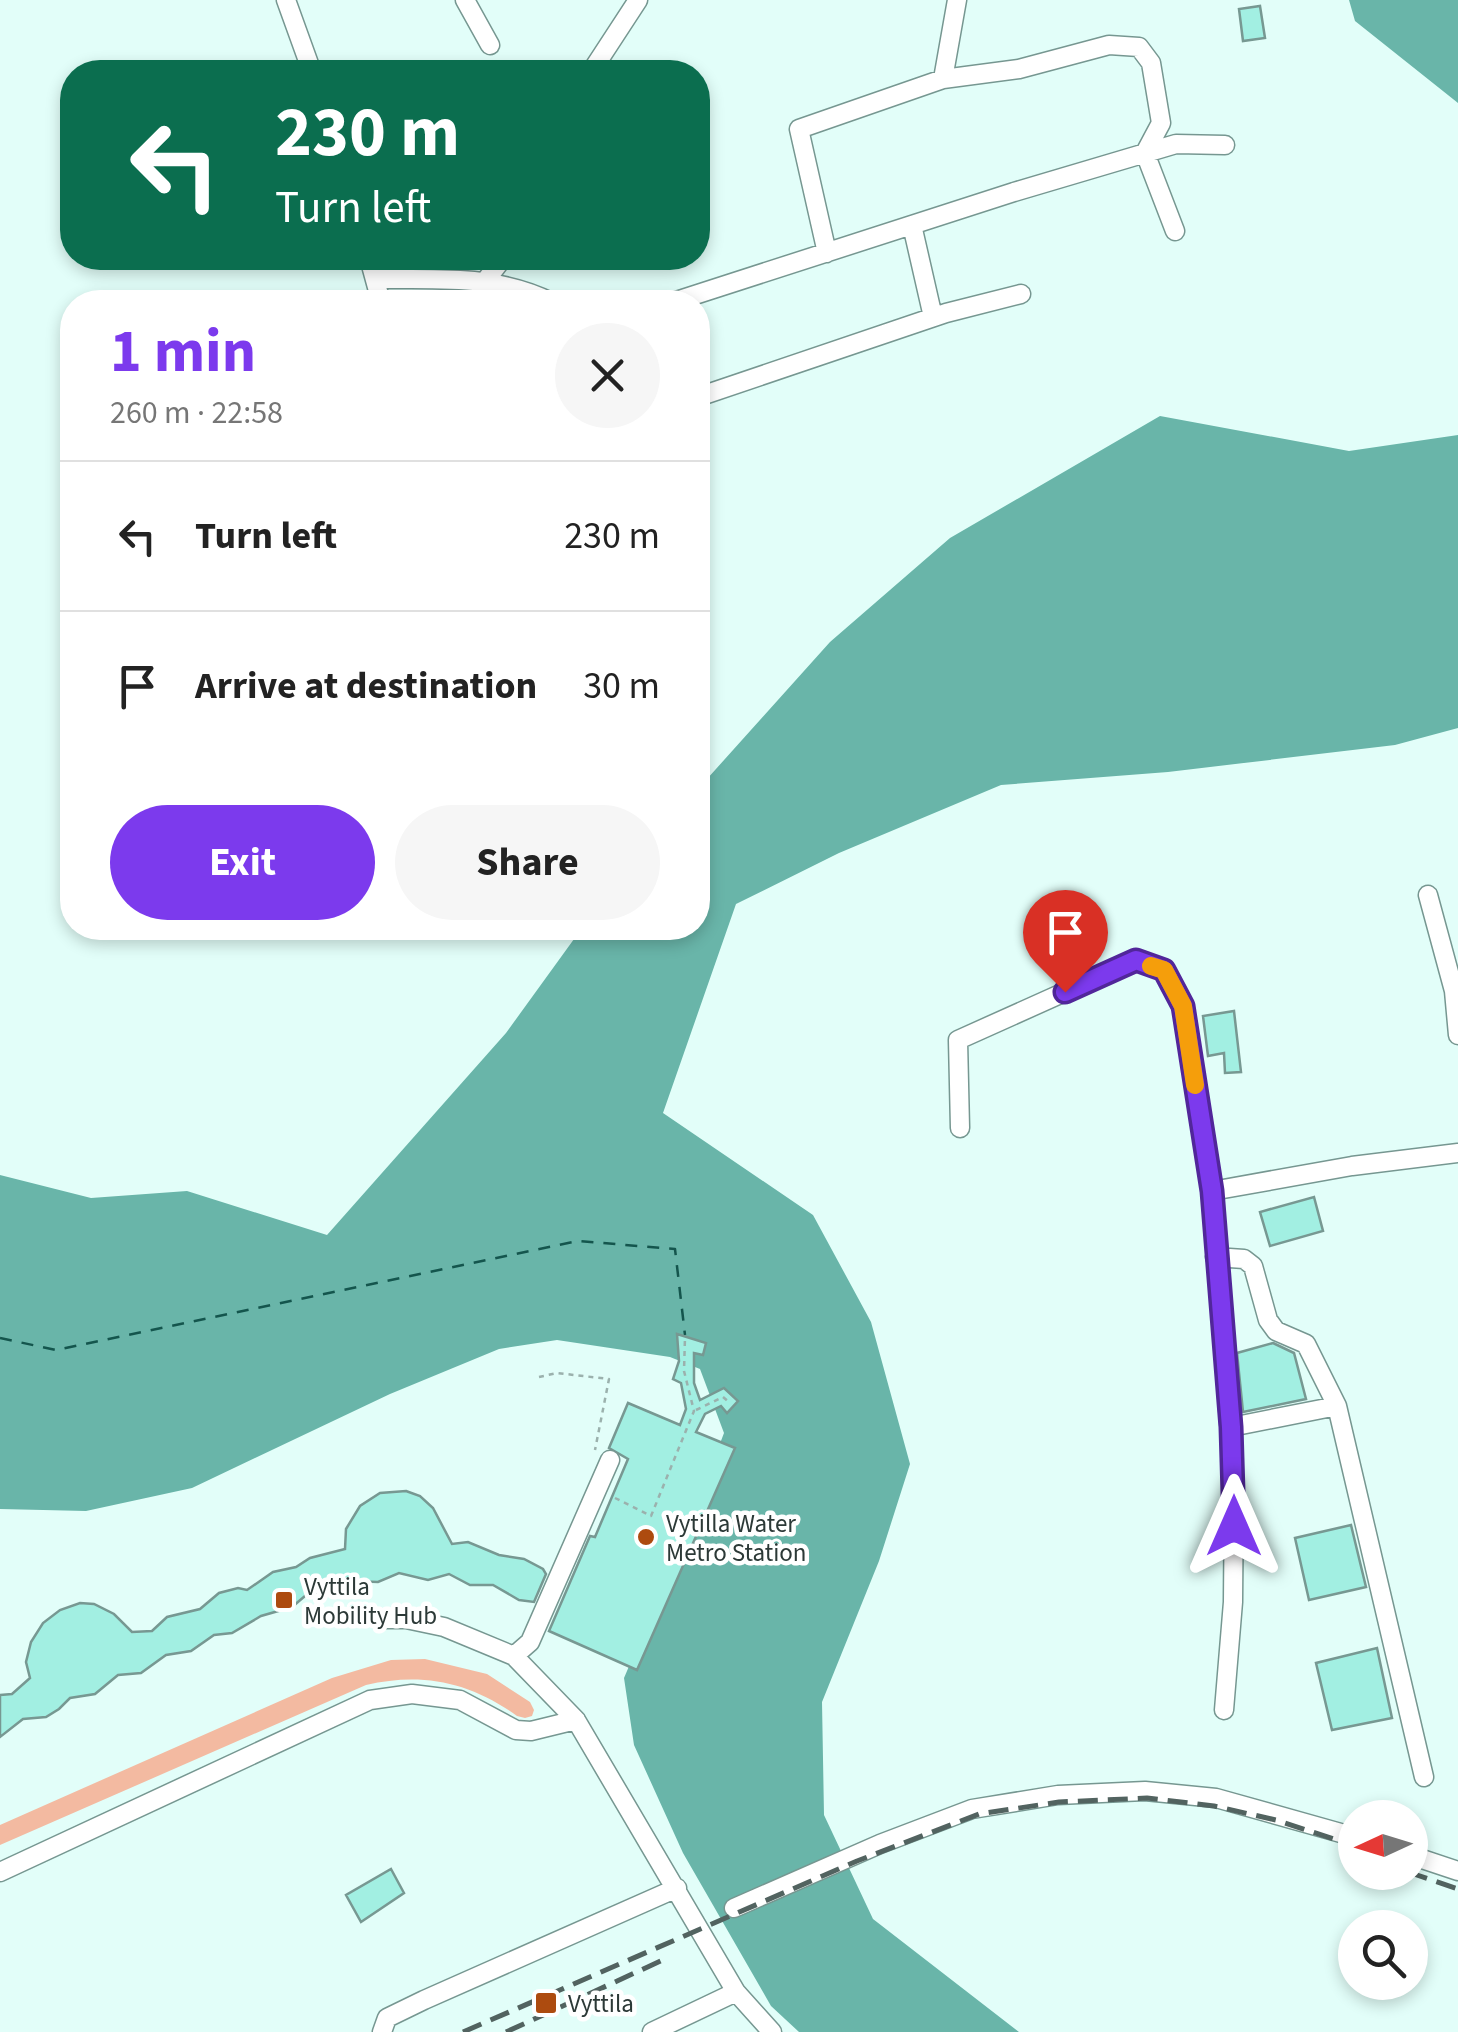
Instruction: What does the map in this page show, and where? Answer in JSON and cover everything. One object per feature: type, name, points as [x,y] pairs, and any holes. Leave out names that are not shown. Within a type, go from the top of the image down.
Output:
[{"type":"street","points":[[286,0],[308,60]]},
{"type":"street","points":[[465,0],[490,45]]},
{"type":"street","points":[[599,60],[638,0]]},
{"type":"street","points":[[943,79],[957,0]]},
{"type":"street","points":[[827,252],[799,129],[943,79],[1019,69],[1108,45],[1139,47],[1150,63],[1161,123],[1145,153],[1174,231]]},
{"type":"street","points":[[710,290],[1176,144],[1224,145]]},
{"type":"street","points":[[912,225],[933,317]]},
{"type":"street","points":[[372,270],[378,290]]},
{"type":"street","points":[[486,280],[494,270]]},
{"type":"street","points":[[375,279],[486,280],[528,290]]},
{"type":"street","points":[[710,393],[933,317],[1021,294]]},
{"type":"street","points":[[1428,895],[1454,990],[1458,1035]]},
{"type":"street","points":[[960,1128],[958,1040],[1136,960],[1164,970],[1183,1006],[1212,1191],[1231,1427],[1233,1602],[1224,1710]]},
{"type":"street","points":[[1212,1191],[1352,1166],[1458,1153]]},
{"type":"street","points":[[1215,1257],[1244,1259],[1253,1266],[1268,1320],[1276,1331],[1306,1344],[1337,1406],[1424,1777]]},
{"type":"street","points":[[1231,1427],[1337,1406]]},
{"type":"street","points":[[514,1656],[530,1642],[601,1462]]},
{"type":"street","points":[[378,1620],[406,1619],[444,1626],[514,1656],[576,1720],[736,1992],[769,2031]]},
{"type":"street","points":[[0,1872],[370,1700],[412,1694],[460,1700],[516,1730],[531,1731],[576,1720]]},
{"type":"street","points":[[734,1908],[880,1844],[972,1809],[1058,1795],[1145,1791],[1216,1798],[1338,1833]]},
{"type":"street","points":[[1428,1861],[1458,1871]]},
{"type":"street","points":[[382,2032],[387,2018],[677,1888]]},
{"type":"street","points":[[652,2032],[736,1992]]},
{"type":"path","points":[[606,1494],[652,1516],[694,1411],[684,1371],[685,1337]]},
{"type":"path","points":[[539,1376],[557,1373],[609,1379],[601,1462]]},
{"type":"path","points":[[694,1411],[724,1397],[730,1403]]},
{"type":"shaded area","points":[[1349,0],[1458,0],[1458,103],[1355,21]]},
{"type":"shaded area","points":[[1160,416],[1349,451],[1458,435],[1458,728],[1395,745],[1168,772],[1001,785],[839,853],[736,904],[663,1113],[813,1215],[871,1322],[910,1464],[879,1561],[822,1702],[824,1815],[873,1919],[1019,2032],[799,2032],[771,2006],[683,1853],[634,1745],[624,1678],[724,1433],[700,1369],[670,1357],[557,1340],[499,1349],[390,1394],[192,1488],[86,1511],[0,1509],[0,1175],[91,1198],[187,1191],[327,1235],[506,1033],[573,940],[710,940],[710,776],[830,642],[950,538]]},
{"type":"shaded area","points":[[425,1659],[487,1674],[530,1702],[532,1716],[517,1716],[481,1695],[445,1683],[407,1680],[366,1685],[0,1845],[0,1825],[332,1678],[391,1660]]},
{"type":"building","points":[[1260,6],[1265,38],[1243,41],[1239,9]]},
{"type":"building","points":[[1234,1011],[1241,1072],[1225,1073],[1224,1053],[1208,1056],[1203,1016]]},
{"type":"building","points":[[1314,1197],[1323,1231],[1270,1246],[1260,1212]]},
{"type":"building","name":"Vytilla Water Metro Station","points":[[677,1334],[706,1343],[703,1355],[694,1353],[694,1383],[700,1400],[724,1388],[738,1401],[727,1413],[721,1406],[705,1414],[696,1432],[735,1448],[637,1670],[549,1631],[628,1459],[609,1448],[628,1403],[680,1425],[686,1409],[681,1383],[673,1379],[679,1361]]},
{"type":"building","points":[[1273,1343],[1294,1353],[1306,1399],[1243,1412],[1237,1353]]},
{"type":"building","points":[[406,1491],[420,1496],[433,1508],[452,1544],[468,1542],[543,1569],[546,1574],[534,1602],[519,1600],[493,1585],[470,1585],[449,1574],[428,1580],[399,1573],[378,1582],[352,1581],[334,1592],[305,1596],[292,1607],[261,1616],[232,1633],[214,1635],[191,1651],[166,1655],[141,1673],[118,1675],[95,1694],[70,1698],[46,1717],[23,1719],[0,1737],[0,1695],[12,1694],[30,1678],[26,1662],[31,1642],[43,1623],[60,1610],[80,1603],[94,1604],[114,1614],[132,1632],[152,1631],[167,1617],[200,1609],[219,1593],[247,1590],[273,1572],[345,1549],[346,1529],[360,1506],[380,1493]]},
{"type":"building","points":[[1351,1525],[1366,1587],[1309,1600],[1295,1538]]},
{"type":"building","points":[[1377,1648],[1392,1718],[1332,1730],[1316,1663]]},
{"type":"building","points":[[391,1869],[404,1893],[361,1922],[346,1895]]},
{"type":"ferry route","points":[[0,1338],[56,1350],[578,1241],[675,1249],[685,1335]]},
{"type":"railway","points":[[463,2032],[857,1861],[979,1814],[1059,1802],[1147,1798],[1214,1806],[1276,1820],[1338,1840]]},
{"type":"railway","points":[[1428,1879],[1458,1889]]},
{"type":"railway","points":[[506,2032],[665,1959]]},
{"type":"slow traffic","points":[[1151,966],[1164,970],[1183,1006],[1195,1085]]},
{"type":"place","name":"Vytilla Water Metro Station","points":[[646,1537]]},
{"type":"place","name":"Vyttila Mobility Hub","points":[[284,1600]]},
{"type":"place","name":"Vyttila","points":[[546,2003]]},
{"type":"route","points":[[1065,992],[1136,960],[1164,970],[1183,1006],[1212,1191],[1231,1427],[1234,1526]]}]
